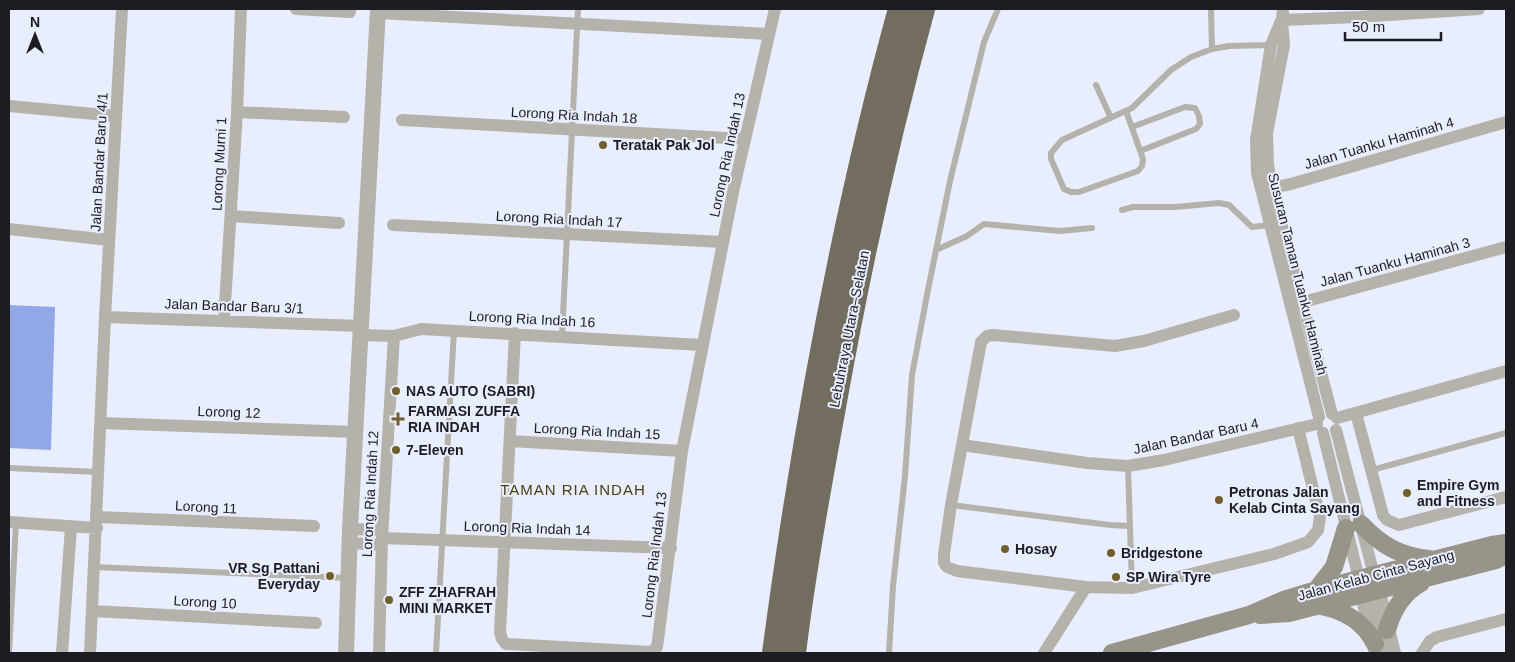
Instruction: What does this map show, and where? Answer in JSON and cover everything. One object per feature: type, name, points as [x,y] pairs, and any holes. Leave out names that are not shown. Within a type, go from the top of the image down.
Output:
[{"type":"highway","name":"Lebuhraya Utara–Selatan","points":[[774,653],[798,485],[824,336],[863,158],[900,9]]},
{"type":"highway","name":"Lebuhraya Utara–Selatan","points":[[794,653],[819,490],[850,320],[884,163],[923,9]]},
{"type":"main road","points":[[1376,649],[1366,629],[1353,618],[1318,598],[1353,526],[1394,551],[1439,567],[1429,578],[1410,591],[1395,609],[1387,630]]},
{"type":"main road","name":"Jalan Kelab Cinta Sayang","points":[[1439,567],[1492,545],[1506,544]]},
{"type":"main road","name":"Jalan Kelab Cinta Sayang","points":[[1112,653],[1249,615],[1286,599],[1318,598],[1439,567],[1496,560],[1506,556]]},
{"type":"street","name":"Jalan Bandar Baru 4/1","points":[[90,653],[109,240],[122,9]]},
{"type":"street","name":"Lorong Murni 1","points":[[224,320],[237,112],[241,9]]},
{"type":"street","points":[[296,9],[350,12]]},
{"type":"street","name":"Lorong Ria Indah 13","points":[[515,333],[500,632],[502,639],[506,644],[566,651],[651,652],[654,650],[658,640],[682,451],[702,345],[745,139],[775,9]]},
{"type":"street","points":[[1282,14],[1358,17],[1479,9]]},
{"type":"street","points":[[346,653],[350,536],[378,11],[769,34]]},
{"type":"street","name":"Susuran Taman Tuanku Haminah","points":[[1282,14],[1270,45],[1256,140],[1257,173],[1266,189],[1297,304],[1320,425],[1353,526],[1368,585]]},
{"type":"street","name":"Susuran Taman Tuanku Haminah","points":[[1282,14],[1284,45],[1267,133],[1268,165],[1266,189],[1270,225],[1335,421],[1353,526]]},
{"type":"street","points":[[9,106],[116,116]]},
{"type":"street","points":[[237,112],[344,117]]},
{"type":"street","name":"Lorong Ria Indah 18","points":[[402,120],[745,139]]},
{"type":"street","name":"Jalan Tuanku Haminah 4","points":[[1266,189],[1506,122]]},
{"type":"street","points":[[231,216],[338,223]]},
{"type":"street","name":"Lorong Ria Indah 17","points":[[393,225],[723,242]]},
{"type":"street","points":[[9,229],[109,240]]},
{"type":"street","name":"Jalan Tuanku Haminah 3","points":[[1297,304],[1506,247]]},
{"type":"street","points":[[1234,315],[1144,341],[1115,346],[993,335],[984,339],[981,342],[951,505],[944,563],[957,571],[1086,587],[1132,588],[1274,554],[1308,542],[1318,530],[1320,517],[1298,428]]},
{"type":"street","name":"Jalan Bandar Baru 3/1","points":[[106,317],[224,320],[362,330]]},
{"type":"street","name":"Lorong Ria Indah 16","points":[[362,330],[394,336],[421,329],[702,345]]},
{"type":"street","name":"Lorong Ria Indah 12","points":[[378,653],[382,538],[394,336]]},
{"type":"street","points":[[1335,421],[1325,413],[1320,425],[1330,434],[1335,421],[1356,413],[1506,371]]},
{"type":"street","points":[[1356,413],[1384,515],[1387,520],[1394,524],[1399,525],[1506,497]]},
{"type":"street","name":"Lorong 12","points":[[101,422],[356,432]]},
{"type":"street","name":"Jalan Bandar Baru 4","points":[[962,445],[1088,463],[1128,466],[1164,460],[1298,428],[1320,425]]},
{"type":"street","name":"Lorong Ria Indah 15","points":[[510,441],[682,451]]},
{"type":"street","name":"Lorong 11","points":[[12,522],[71,527],[97,522],[314,526]]},
{"type":"street","points":[[62,653],[71,527]]},
{"type":"street","name":"Lorong Ria Indah 14","points":[[350,536],[671,548]]},
{"type":"street","points":[[1368,585],[1387,630],[1393,653]]},
{"type":"street","points":[[1368,585],[1376,649]]},
{"type":"street","points":[[1044,653],[1086,587]]},
{"type":"street","name":"Lorong 10","points":[[93,611],[316,623]]},
{"type":"street","points":[[1422,653],[1430,641],[1437,637],[1506,619]]},
{"type":"lane","points":[[562,336],[578,9]]},
{"type":"lane","points":[[889,653],[893,586],[905,476],[912,375],[950,181],[984,42],[998,9]]},
{"type":"lane","points":[[1211,9],[1212,49]]},
{"type":"lane","points":[[1126,111],[1143,159],[1142,166],[1138,171],[1079,192],[1071,192],[1064,189],[1052,159],[1052,153],[1062,140],[1132,108],[1171,70],[1191,58],[1212,49],[1249,44],[1284,45]]},
{"type":"lane","points":[[1096,84],[1111,118]]},
{"type":"lane","points":[[1132,128],[1185,106],[1195,108],[1199,116],[1200,124],[1196,129],[1140,151]]},
{"type":"lane","points":[[1122,210],[1134,207],[1175,207],[1219,203],[1229,205],[1252,227],[1270,225]]},
{"type":"lane","points":[[936,250],[966,236],[984,224],[1060,231],[1092,228]]},
{"type":"lane","points":[[436,653],[454,330]]},
{"type":"lane","points":[[1372,470],[1506,433]]},
{"type":"lane","points":[[1128,466],[1132,588]]},
{"type":"lane","points":[[9,468],[98,472]]},
{"type":"lane","points":[[951,505],[1130,526]]},
{"type":"lane","points":[[9,653],[12,522]]},
{"type":"lane","points":[[95,566],[349,578]]},
{"type":"water","points":[[9,305],[55,307],[51,450],[9,448]]},
{"type":"place","name":"Teratak Pak Jol","points":[[603,145]]},
{"type":"place","name":"NAS AUTO (SABRI)","points":[[396,391]]},
{"type":"place","name":"FARMASI ZUFFA RIA INDAH","points":[[398,419]]},
{"type":"place","name":"7-Eleven","points":[[396,450]]},
{"type":"place","name":"Empire Gym and Fitness","points":[[1407,493]]},
{"type":"place","name":"Petronas Jalan Kelab Cinta Sayang","points":[[1219,500]]},
{"type":"place","name":"Hosay","points":[[1005,549]]},
{"type":"place","name":"Bridgestone","points":[[1111,553]]},
{"type":"place","name":"VR Sg Pattani Everyday","points":[[330,576]]},
{"type":"place","name":"SP Wira Tyre","points":[[1116,577]]},
{"type":"place","name":"ZFF ZHAFRAH MINI MARKET","points":[[389,600]]},
{"type":"district","name":"TAMAN RIA INDAH","points":[[573,490]]}]
